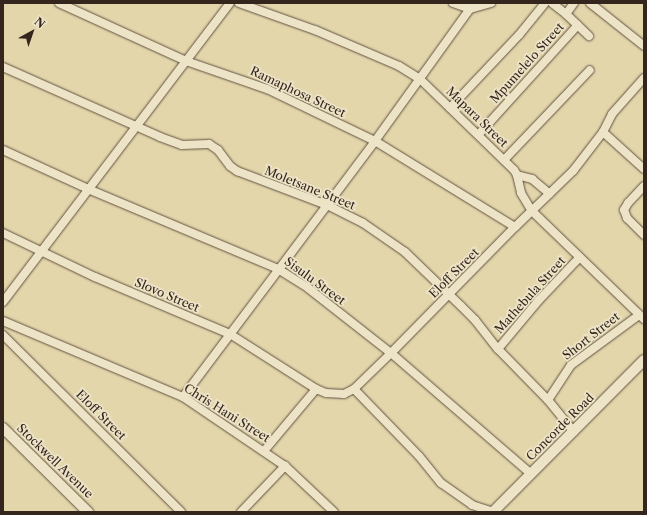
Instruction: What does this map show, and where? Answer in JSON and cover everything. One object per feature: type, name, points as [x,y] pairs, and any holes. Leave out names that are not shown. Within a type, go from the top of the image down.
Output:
[{"type":"street","name":"Ramaphosa Street","points":[[59,3],[186,61],[266,89],[374,141],[515,227]]},
{"type":"street","points":[[3,302],[230,3]]},
{"type":"street","name":"Mapara Street","points":[[239,3],[315,30],[399,66],[420,79],[479,134],[517,175],[521,194],[532,211],[642,317]]},
{"type":"street","points":[[453,3],[472,6],[491,3]]},
{"type":"street","name":"Mpumelelo Street","points":[[450,108],[519,35],[545,3]]},
{"type":"street","points":[[552,3],[589,36]]},
{"type":"street","points":[[566,14],[574,3]]},
{"type":"street","points":[[590,3],[644,46]]},
{"type":"street","points":[[183,398],[420,79],[472,6]]},
{"type":"street","name":"Mpumelelo Street","points":[[479,134],[578,25]]},
{"type":"street","name":"Moletsane Street","points":[[3,67],[160,137],[182,145],[210,144],[218,150],[230,166],[238,171],[327,205],[363,223],[393,242],[475,320],[498,349],[548,400],[574,432]]},
{"type":"street","points":[[504,160],[590,70]]},
{"type":"street","name":"Eloff Street","points":[[316,389],[336,394],[344,394],[354,389],[515,227],[578,166],[603,132],[612,114],[644,78]]},
{"type":"street","points":[[603,132],[644,169]]},
{"type":"street","name":"Sisulu Street","points":[[3,150],[88,190],[278,269],[308,288],[391,353],[531,474]]},
{"type":"street","points":[[517,175],[532,179],[550,194]]},
{"type":"street","points":[[644,186],[628,203],[624,210],[627,218],[644,235]]},
{"type":"street","name":"Slovo Street","points":[[3,234],[95,277],[230,334],[316,389]]},
{"type":"street","name":"Mathebula Street","points":[[498,349],[540,300],[580,257]]},
{"type":"street","name":"Short Street","points":[[548,400],[571,365],[642,317]]},
{"type":"street","name":"Chris Hani Street","points":[[3,321],[183,398],[285,466],[334,512]]},
{"type":"street","name":"Eloff Street","points":[[3,335],[181,512]]},
{"type":"street","name":"Concorde Road","points":[[493,512],[644,360]]},
{"type":"street","points":[[264,451],[316,389]]},
{"type":"street","points":[[354,389],[419,456],[441,482],[472,505],[493,512]]},
{"type":"street","name":"Stockwell Avenue","points":[[3,428],[88,512]]},
{"type":"street","points":[[241,512],[285,466]]}]
